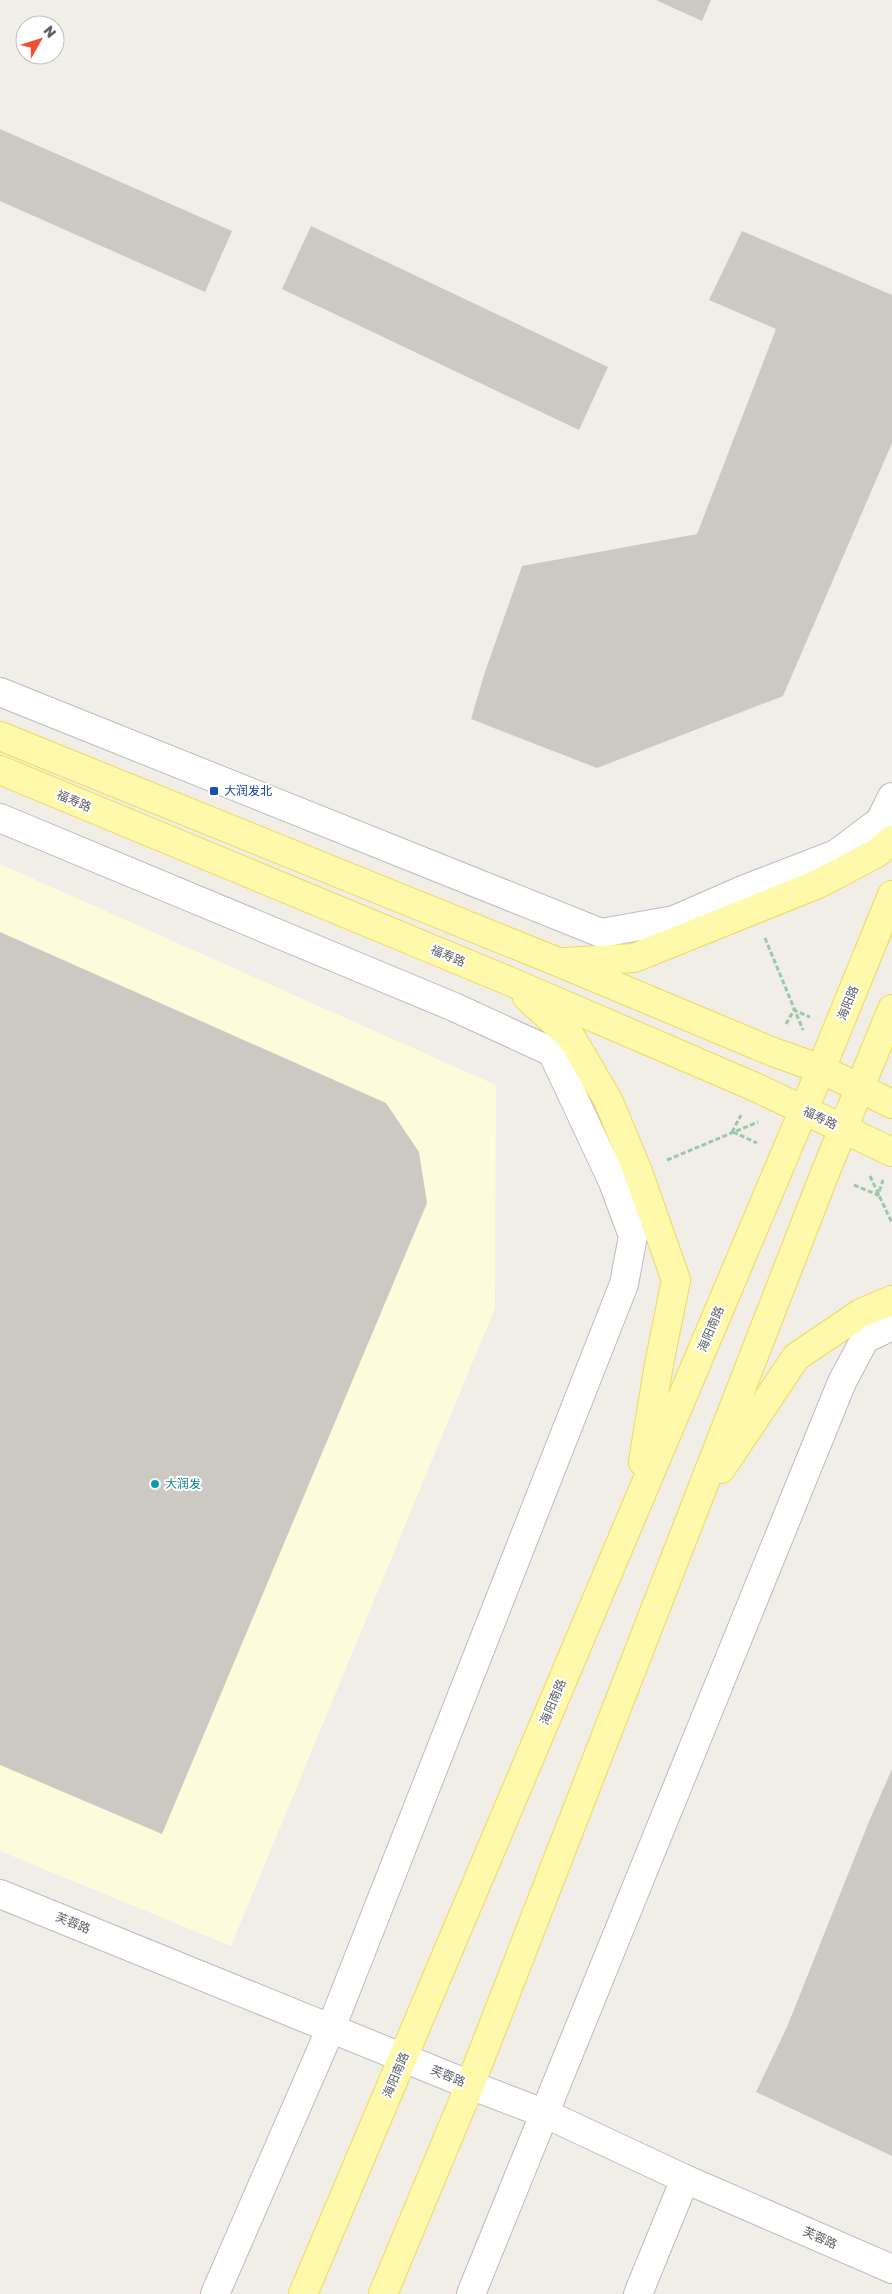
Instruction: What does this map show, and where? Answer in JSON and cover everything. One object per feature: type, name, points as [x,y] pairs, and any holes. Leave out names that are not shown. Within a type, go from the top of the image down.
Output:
[{"type":"main road","points":[[0,736],[558,962],[772,1052],[821,1069],[859,1090],[892,1104]]},
{"type":"main road","name":"福寿路","points":[[0,770],[509,981],[803,1110],[892,1152]]},
{"type":"main road","points":[[558,962],[634,958],[818,884],[877,853],[892,840]]},
{"type":"main road","name":"海阳路","points":[[803,1110],[892,896]]},
{"type":"main road","points":[[509,981],[571,1037],[608,1100],[638,1172],[676,1280],[659,1364],[636,1506]]},
{"type":"main road","points":[[383,2294],[470,2086],[842,1129],[892,1009]]},
{"type":"main road","name":"海阳南路","points":[[303,2294],[803,1110]]},
{"type":"main road","points":[[692,1514],[796,1357],[861,1313],[892,1300]]},
{"type":"street","points":[[0,692],[601,933],[674,920],[745,889],[836,854],[880,821],[892,797]]},
{"type":"street","points":[[0,818],[444,1003],[552,1052],[613,1182],[633,1236],[624,1284],[331,2028],[215,2294]]},
{"type":"street","points":[[472,2294],[842,1382],[865,1338],[892,1326]]},
{"type":"street","name":"芙蓉路","points":[[0,1894],[404,2057],[470,2086],[546,2114],[685,2179],[892,2269]]},
{"type":"street","points":[[638,2294],[685,2179]]},
{"type":"path","points":[[754,910],[794,1010]]},
{"type":"path","points":[[638,1172],[732,1132]]},
{"type":"path","points":[[878,1195],[892,1223]]},
{"type":"shaded area","name":"大润发","points":[[0,864],[496,1085],[495,1308],[231,1946],[0,1851]]},
{"type":"building","points":[[656,0],[711,0],[702,21]]},
{"type":"building","points":[[0,129],[232,231],[205,292],[0,201]]},
{"type":"building","points":[[311,226],[608,367],[579,430],[282,289]]},
{"type":"building","points":[[742,231],[892,295],[892,443],[783,696],[597,768],[471,719],[484,675],[522,566],[697,534],[776,329],[709,300]]},
{"type":"building","name":"大润发","points":[[0,932],[386,1103],[419,1152],[427,1203],[162,1834],[0,1765]]},
{"type":"building","points":[[892,1769],[892,2156],[756,2092],[787,2027]]},
{"type":"place","name":"大润发北","points":[[214,791]]},
{"type":"place","name":"大润发","points":[[155,1484]]}]
